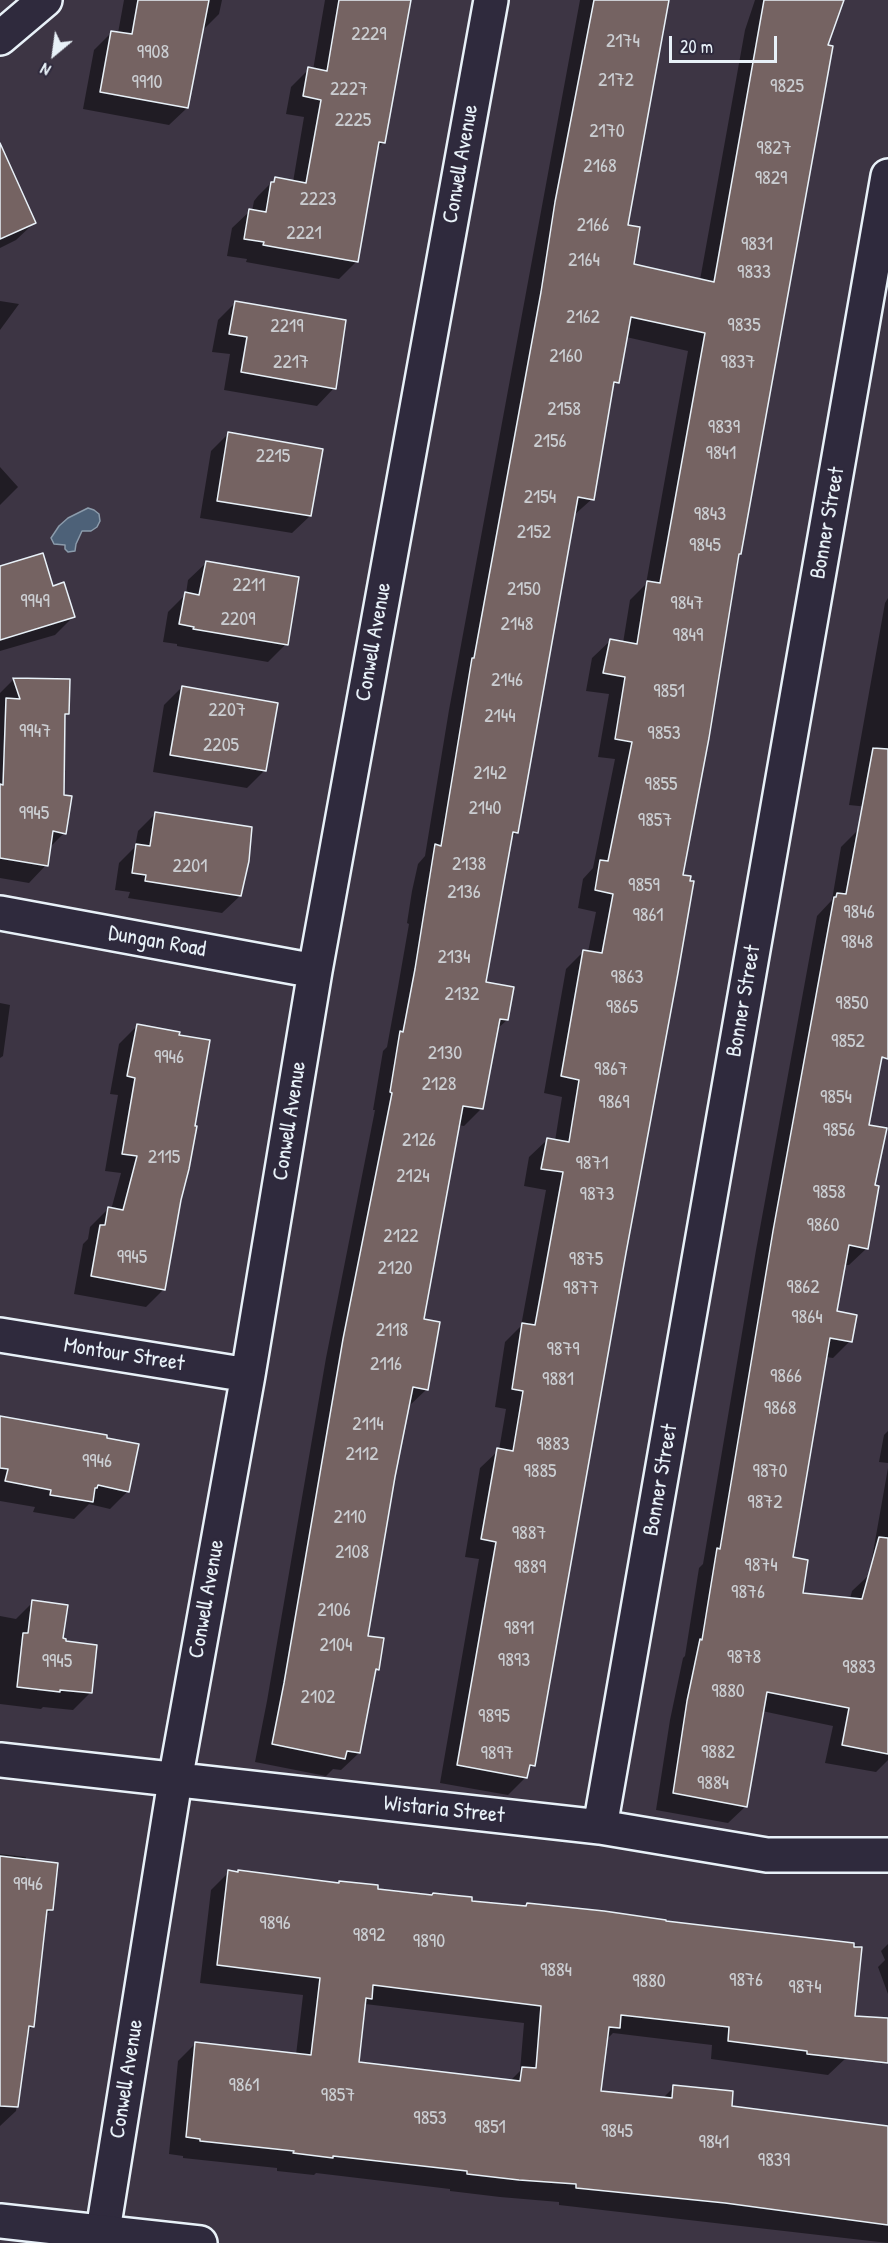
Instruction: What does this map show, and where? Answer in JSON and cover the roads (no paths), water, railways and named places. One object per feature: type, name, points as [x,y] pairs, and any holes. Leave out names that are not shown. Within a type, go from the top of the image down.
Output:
[{"type":"street","points":[[0,38],[45,0]]},
{"type":"street","name":"Conwell Avenue","points":[[102,2238],[175,1781],[248,1375],[315,971],[491,0]]},
{"type":"street","name":"Bonner Street","points":[[600,1827],[888,176]]},
{"type":"street","name":"Dungan Road","points":[[0,913],[315,971]]},
{"type":"street","name":"Montour Street","points":[[0,1335],[248,1375]]},
{"type":"street","name":"Wistaria Street","points":[[0,1760],[600,1827],[767,1855],[888,1855]]},
{"type":"street","points":[[0,2221],[102,2238],[200,2243]]},
{"type":"water","points":[[88,508],[99,514],[100,521],[91,531],[82,531],[75,551],[68,552],[65,545],[54,544],[51,538],[59,526],[68,518]]}]
